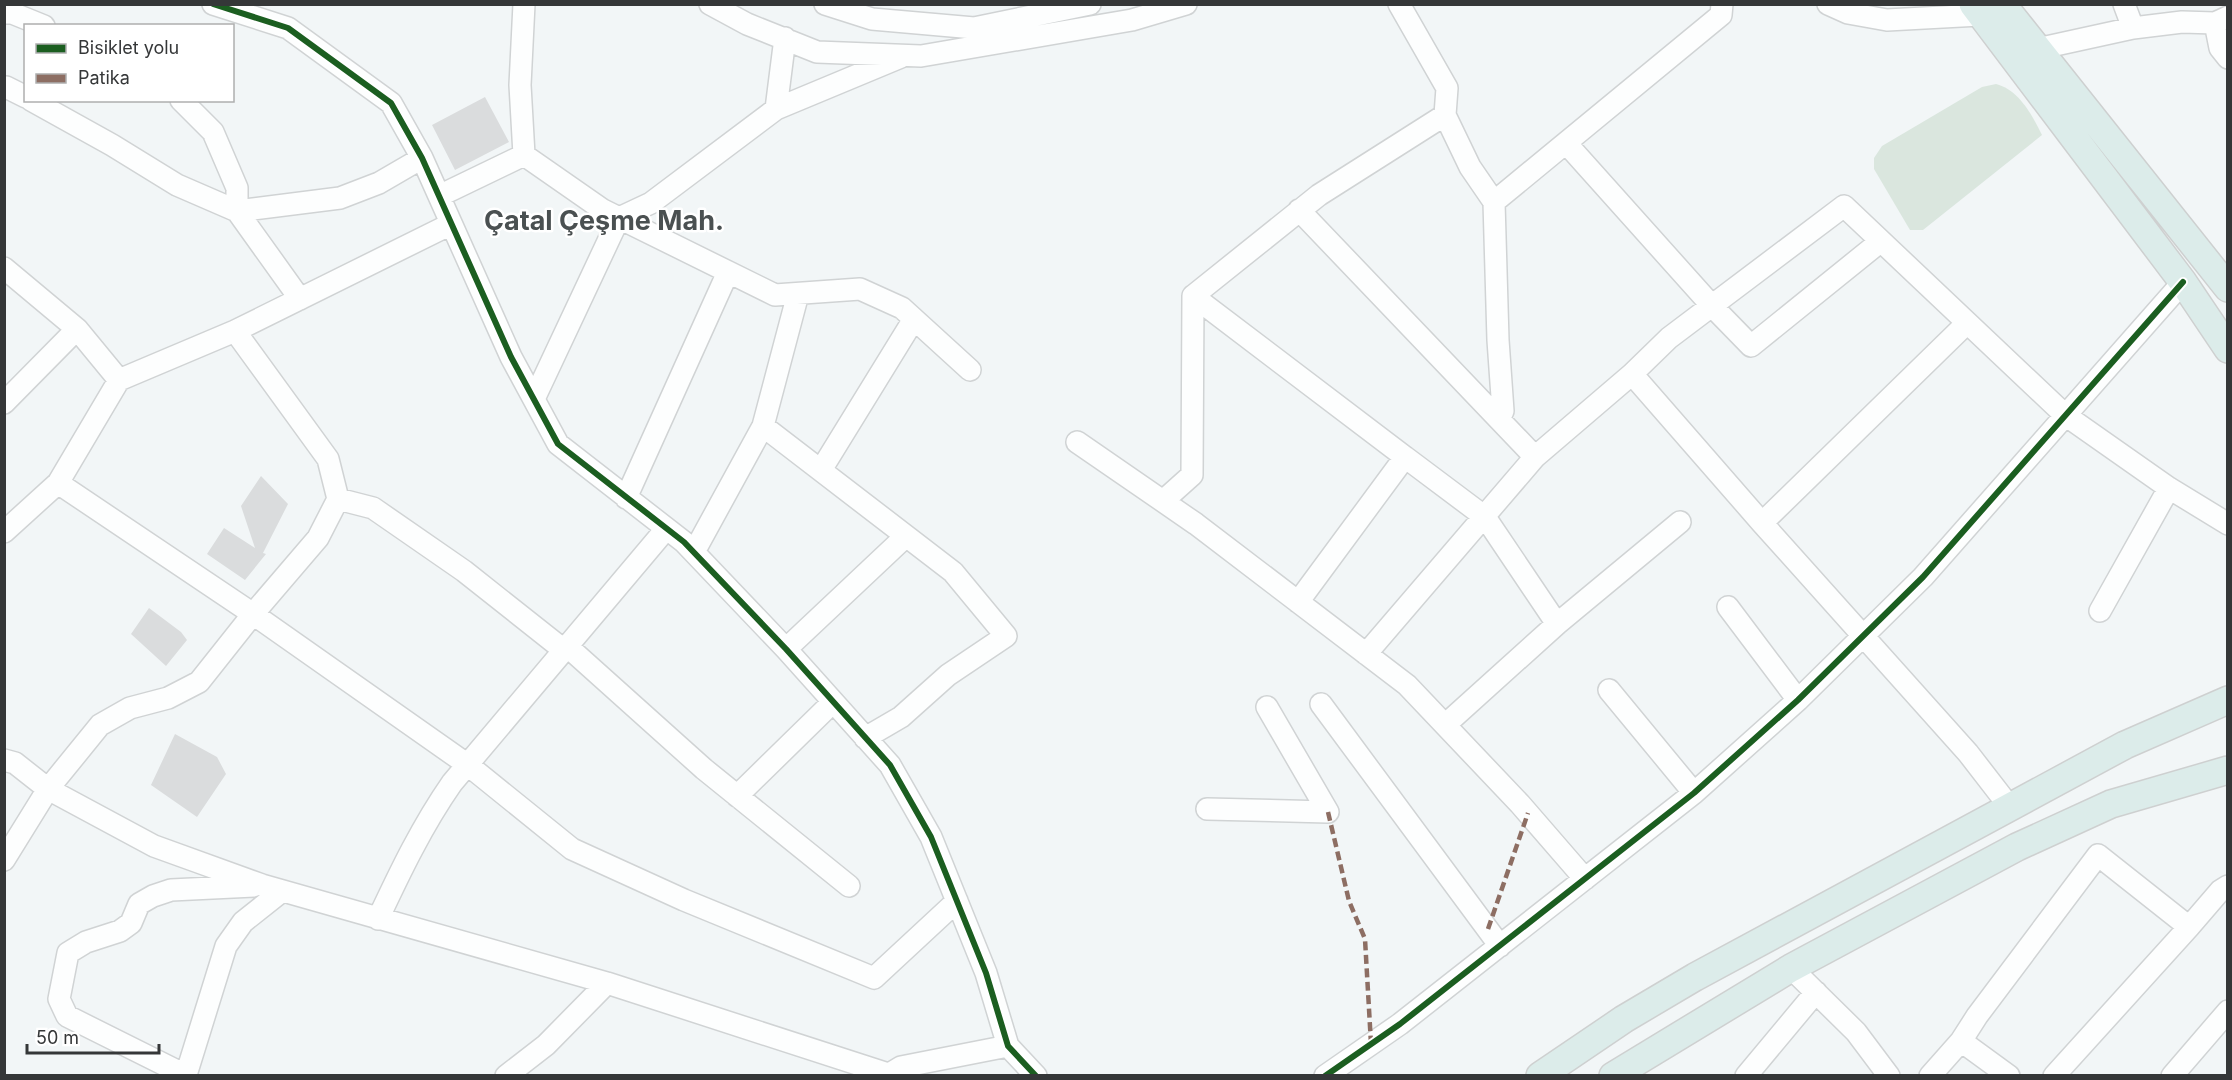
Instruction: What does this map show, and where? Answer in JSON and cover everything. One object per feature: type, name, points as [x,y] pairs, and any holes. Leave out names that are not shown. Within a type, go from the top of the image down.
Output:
[{"type":"main road","points":[[1985,8],[2037,49],[2228,288]]},
{"type":"main road","points":[[1985,8],[2183,282],[2228,349]]},
{"type":"main road","points":[[2176,722],[2217,693],[2228,681]]},
{"type":"main road","points":[[1540,1076],[1624,1019],[1695,977],[2125,745],[2228,700]]},
{"type":"main road","points":[[1613,1076],[1791,968],[2017,847],[2111,804],[2228,770]]},
{"type":"street","points":[[213,4],[288,28],[391,104],[422,158],[511,357],[558,444],[694,552],[786,649],[890,765],[931,837],[986,974],[1008,1046],[1036,1076]]},
{"type":"street","points":[[524,4],[520,85],[524,155]]},
{"type":"street","points":[[710,4],[747,24],[818,52],[901,57],[921,56],[1132,20],[1186,4]]},
{"type":"street","points":[[825,4],[872,19],[917,14],[974,28],[1089,5]]},
{"type":"street","points":[[1399,4],[1447,88],[1444,115],[1470,166],[1494,202],[1498,340],[1503,411],[1499,419]]},
{"type":"street","points":[[1494,202],[1720,15],[1722,4]]},
{"type":"street","points":[[1828,4],[1848,13],[1887,20],[1985,8]]},
{"type":"street","points":[[2124,4],[2133,28]]},
{"type":"street","points":[[4,13],[12,13],[39,24]]},
{"type":"street","points":[[2037,49],[2133,28],[2221,20],[2220,48],[2228,58]]},
{"type":"street","points":[[776,109],[785,38]]},
{"type":"street","points":[[534,399],[619,218],[651,204],[776,109],[901,57]]},
{"type":"street","points":[[5,87],[24,97]]},
{"type":"street","points":[[35,102],[177,184],[237,210],[340,198],[379,183],[422,158]]},
{"type":"street","points":[[183,102],[213,132],[237,188],[237,210],[300,299]]},
{"type":"street","points":[[1193,296],[1318,195],[1444,115]]},
{"type":"street","points":[[1566,143],[1712,306],[1751,346],[1881,241]]},
{"type":"street","points":[[439,196],[524,155]]},
{"type":"street","points":[[524,155],[603,210],[775,296],[860,289],[902,308],[970,370]]},
{"type":"street","points":[[1366,654],[1535,457],[1632,374],[1669,339],[1844,206],[2064,415],[2169,488],[2228,524]]},
{"type":"street","points":[[1299,210],[1535,457]]},
{"type":"street","points":[[4,532],[58,483],[119,380],[235,331],[451,224]]},
{"type":"street","points":[[5,269],[77,329],[119,380]]},
{"type":"street","points":[[626,498],[729,272]]},
{"type":"street","points":[[1325,1076],[1400,1024],[1694,793],[1798,700],[1923,577],[2183,282]]},
{"type":"street","points":[[694,552],[763,426],[798,294]]},
{"type":"street","points":[[1193,296],[1485,517],[1557,624]]},
{"type":"street","points":[[1163,501],[1192,475],[1193,296]]},
{"type":"street","points":[[821,470],[914,318]]},
{"type":"street","points":[[1762,523],[1967,323]]},
{"type":"street","points":[[4,403],[77,329]]},
{"type":"street","points":[[4,860],[48,789],[100,725],[130,708],[168,698],[199,682],[318,538],[338,499],[328,459],[235,331]]},
{"type":"street","points":[[1632,374],[1968,753],[2009,806]]},
{"type":"street","points":[[763,426],[953,572],[1006,636],[948,675],[901,717],[865,738]]},
{"type":"street","points":[[1077,442],[1163,501],[1407,685],[1520,804],[1585,879]]},
{"type":"street","points":[[1298,602],[1405,457]]},
{"type":"street","points":[[58,483],[253,614],[468,765],[572,849],[684,900],[874,978],[957,901]]},
{"type":"street","points":[[2100,611],[2169,488]]},
{"type":"street","points":[[338,499],[373,508],[464,571],[567,649],[704,769],[849,886]]},
{"type":"street","points":[[1445,725],[1557,624],[1680,522]]},
{"type":"street","points":[[378,919],[431,813],[468,765],[666,529]]},
{"type":"street","points":[[786,649],[906,536]]},
{"type":"street","points":[[1728,607],[1798,700]]},
{"type":"street","points":[[1609,690],[1694,793]]},
{"type":"street","points":[[737,796],[833,702]]},
{"type":"street","points":[[1321,704],[1500,946]]},
{"type":"street","points":[[1206,809],[1328,812],[1267,707]]},
{"type":"street","points":[[4,760],[15,763],[48,789],[154,846],[272,888],[606,983],[887,1075],[901,1067],[1008,1046]]},
{"type":"street","points":[[1930,1076],[1961,1041],[1977,1016],[2098,855],[2189,927]]},
{"type":"street","points":[[2054,1076],[2220,891],[2228,886]]},
{"type":"street","points":[[272,888],[226,946],[186,1075],[67,1016],[59,999],[68,953],[86,942],[120,931],[130,923],[139,904],[171,890],[272,888]]},
{"type":"street","points":[[1791,968],[1856,1032],[1889,1076]]},
{"type":"street","points":[[506,1076],[546,1045],[606,983]]},
{"type":"street","points":[[1746,1076],[1816,992]]},
{"type":"street","points":[[2172,1076],[2228,1011]]},
{"type":"street","points":[[1961,1041],[2008,1076]]},
{"type":"shaded area","points":[[1996,84],[2018,98],[2042,135],[1923,230],[1910,230],[1874,169],[1874,158],[1882,146],[1982,87]]},
{"type":"building","points":[[485,97],[509,142],[455,170],[432,125]]},
{"type":"building","points":[[261,476],[288,504],[263,553],[266,554],[245,580],[207,554],[224,528],[255,548],[241,506]]},
{"type":"building","points":[[149,608],[181,632],[187,640],[166,666],[131,634]]},
{"type":"building","points":[[175,734],[217,757],[226,774],[197,817],[151,785]]},
{"type":"marked path","points":[[1328,812],[1349,901],[1365,939],[1371,1044]]},
{"type":"marked path","points":[[1488,929],[1528,813]]},
{"type":"cycle path","points":[[213,4],[288,28],[391,103],[422,158],[511,357],[558,444],[684,542],[786,649],[890,765],[931,837],[986,973],[1008,1046],[1036,1076]]},
{"type":"cycle path","points":[[1325,1076],[1400,1024],[1694,793],[1798,700],[1923,577],[2183,282]]},
{"type":"district","name":"Çatal Çeşme Mah.","points":[[604,220]]}]
